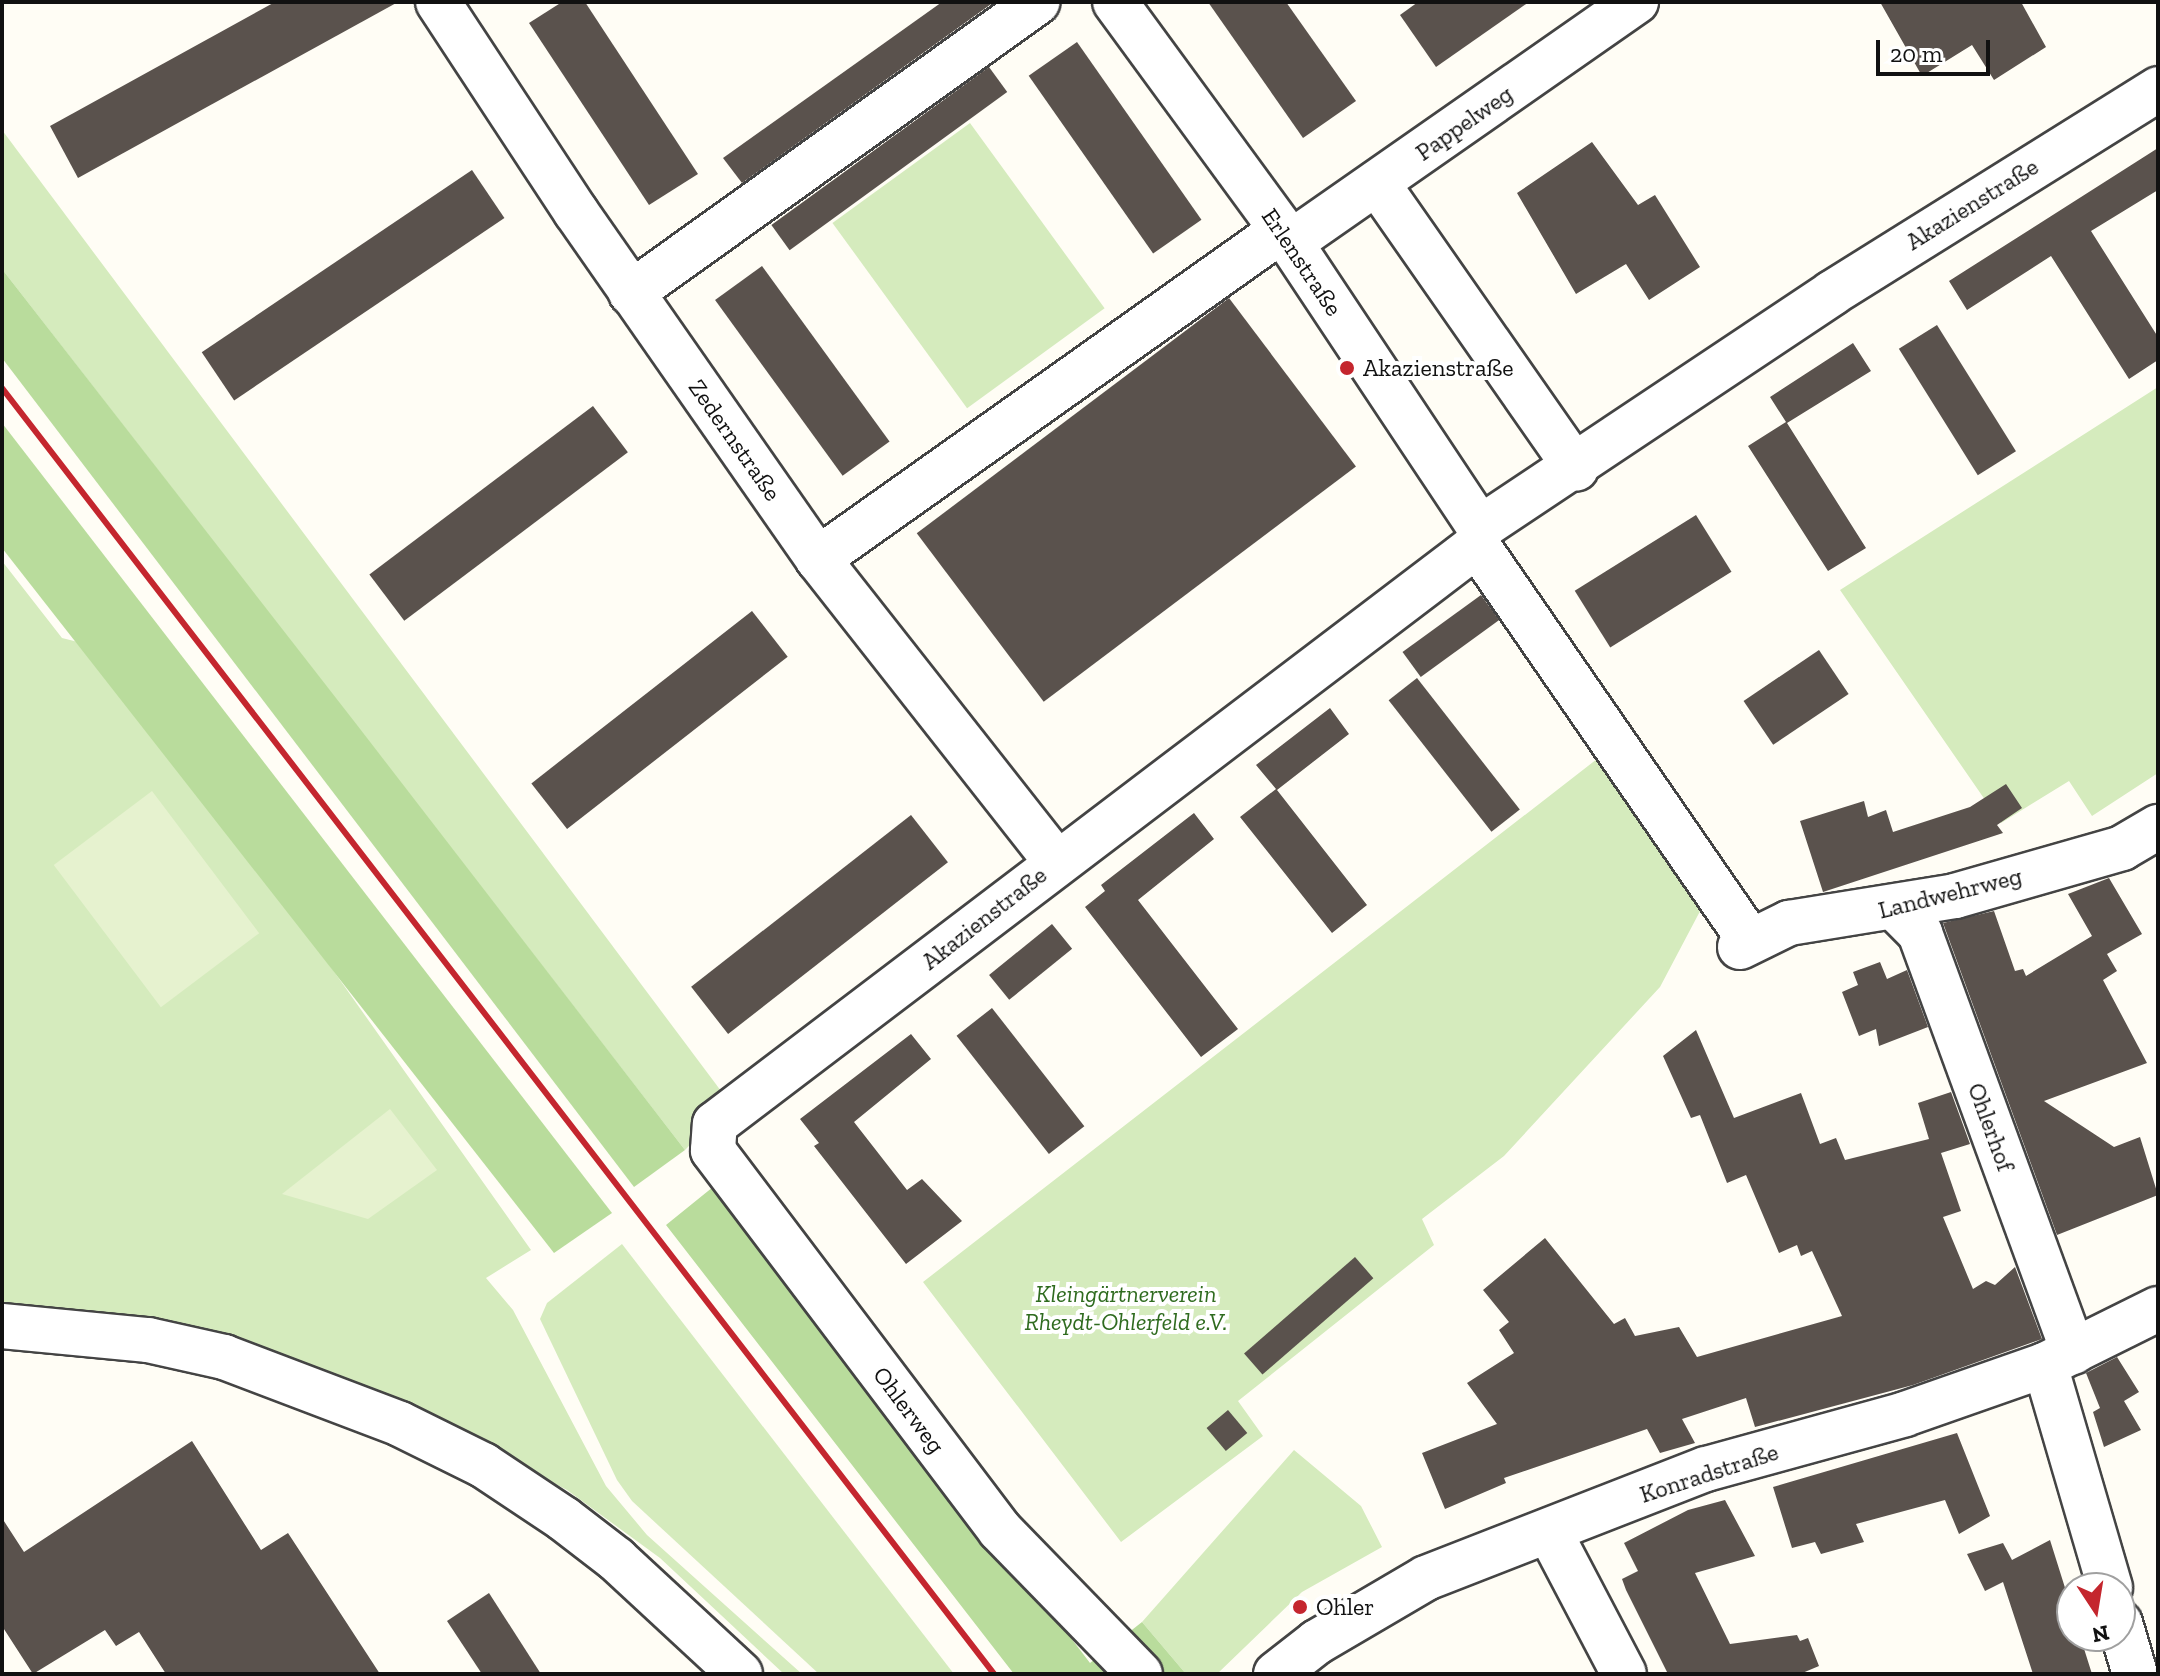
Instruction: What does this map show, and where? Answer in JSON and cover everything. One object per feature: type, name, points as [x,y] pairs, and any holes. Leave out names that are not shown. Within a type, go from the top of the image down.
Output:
[{"type":"street","name":"Zedernstraße","points":[[438,2],[459,41],[818,559],[1056,861]]},
{"type":"street","points":[[631,293],[1037,2]]},
{"type":"street","name":"Erlenstraße","points":[[1115,2],[1286,236],[1745,943]]},
{"type":"street","name":"Pappelweg","points":[[818,559],[1286,236],[1377,183],[1636,2]]},
{"type":"street","name":"Akazienstraße","points":[[715,1124],[1479,536],[1832,293],[2158,89]]},
{"type":"street","points":[[1377,183],[1576,468]]},
{"type":"street","name":"Landwehrweg","points":[[1745,943],[1789,923],[1897,910],[2122,848],[2158,827]]},
{"type":"street","name":"Ohlerhof","points":[[1897,910],[1920,933],[2059,1358],[2106,1572]]},
{"type":"street","name":"Ohlerweg","points":[[715,1124],[713,1150],[1000,1530],[1140,1674]]},
{"type":"street","name":"Konradstraße","points":[[1276,1674],[1317,1642],[1426,1578],[1706,1469],[1905,1414],[2059,1358],[2158,1309]]},
{"type":"street","points":[[2,1326],[133,1338],[224,1357],[400,1424],[483,1465],[564,1519],[616,1559],[740,1674]]},
{"type":"street","points":[[1549,1531],[1624,1674]]},
{"type":"street","points":[[2129,1652],[2135,1674]]},
{"type":"green space","points":[[970,123],[1105,308],[967,408],[832,223]]},
{"type":"green space","points":[[2,130],[730,1103],[685,1150],[2,269]]},
{"type":"green space","points":[[2,269],[685,1150],[634,1187],[2,358]]},
{"type":"green space","points":[[2158,387],[2158,773],[2092,816],[2069,781],[2001,823],[1840,590]]},
{"type":"green space","points":[[2,423],[612,1213],[554,1253],[2,548]]},
{"type":"green space","points":[[2,561],[62,638],[82,643],[260,867],[531,1250],[486,1278],[513,1310],[606,1486],[647,1535],[802,1674],[784,1674],[660,1558],[567,1490],[395,1400],[270,1351],[2,1307]]},
{"type":"green space","name":"Kleingärtnerverein Rheydt-Ohlerfeld e.V.","points":[[1597,759],[1707,898],[1660,987],[1504,1156],[1422,1219],[1434,1245],[1238,1401],[1263,1436],[1121,1542],[923,1282]]},
{"type":"green space","points":[[152,791],[259,933],[161,1007],[54,865]]},
{"type":"green space","points":[[390,1109],[437,1170],[368,1219],[282,1194]]},
{"type":"green space","points":[[713,1187],[755,1224],[1090,1663],[1142,1622],[1186,1674],[1014,1674],[666,1225]]},
{"type":"green space","points":[[622,1244],[954,1674],[819,1674],[632,1501],[617,1480],[540,1319],[547,1303]]},
{"type":"green space","points":[[1294,1450],[1361,1506],[1382,1547],[1302,1592],[1217,1674],[1186,1674],[1142,1622]]},
{"type":"building","points":[[275,2],[398,2],[78,178],[50,126]]},
{"type":"building","points":[[562,2],[585,2],[698,174],[649,205],[529,23]]},
{"type":"building","points":[[942,2],[994,2],[742,183],[723,158]]},
{"type":"building","points":[[1208,2],[1286,2],[1356,101],[1303,138]]},
{"type":"building","points":[[1418,2],[1529,2],[1436,67],[1400,15]]},
{"type":"building","points":[[1880,2],[2021,2],[2046,47],[1994,80],[1972,45],[1922,76]]},
{"type":"building","points":[[1077,42],[1201,220],[1153,254],[1029,76]]},
{"type":"building","points":[[989,67],[1007,92],[790,250],[771,225]]},
{"type":"building","points":[[1592,142],[1638,205],[1655,195],[1700,267],[1649,300],[1626,264],[1576,294],[1517,193]]},
{"type":"building","points":[[2158,148],[2158,190],[2091,231],[2158,337],[2158,360],[2129,379],[2051,256],[1967,310],[1949,281]]},
{"type":"building","points":[[472,170],[504,218],[234,400],[202,352]]},
{"type":"building","points":[[762,266],[890,442],[843,476],[715,300]]},
{"type":"building","points":[[1229,298],[1356,467],[1044,702],[917,533]]},
{"type":"building","points":[[1937,325],[2016,451],[1978,475],[1899,349]]},
{"type":"building","points":[[1853,343],[1871,371],[1787,423],[1866,548],[1828,571],[1748,446],[1786,422],[1770,397]]},
{"type":"building","points":[[593,406],[628,452],[404,621],[369,575]]},
{"type":"building","points":[[1696,515],[1732,572],[1610,648],[1575,591]]},
{"type":"building","points":[[1481,595],[1499,620],[1421,677],[1403,652]]},
{"type":"building","points":[[752,611],[788,657],[567,829],[531,783]]},
{"type":"building","points":[[1819,650],[1849,694],[1773,745],[1744,701]]},
{"type":"building","points":[[1417,678],[1520,810],[1491,832],[1389,700]]},
{"type":"building","points":[[1330,708],[1349,734],[1277,790],[1367,905],[1332,933],[1240,817],[1276,789],[1256,765]]},
{"type":"building","points":[[2006,784],[2022,808],[1997,825],[2003,833],[1823,892],[1800,821],[1864,801],[1868,817],[1886,810],[1893,832],[1970,807]]},
{"type":"building","points":[[1194,813],[1214,839],[1138,900],[1238,1029],[1201,1057],[1085,907],[1105,891],[1101,885]]},
{"type":"building","points":[[911,815],[948,862],[728,1034],[691,987]]},
{"type":"building","points":[[2109,878],[2142,934],[2107,954],[2117,971],[2103,980],[2147,1063],[2044,1101],[2114,1147],[2140,1137],[2158,1195],[2057,1235],[1943,923],[1994,911],[2015,971],[2023,969],[2026,976],[2092,936],[2068,894]]},
{"type":"building","points":[[1052,924],[1072,949],[1009,1000],[989,975]]},
{"type":"building","points":[[1880,962],[1887,979],[1907,970],[1928,1027],[1879,1046],[1876,1029],[1859,1036],[1842,992],[1858,985],[1853,972]]},
{"type":"building","points":[[992,1008],[1084,1126],[1049,1154],[957,1036]]},
{"type":"building","points":[[1696,1030],[1734,1118],[1801,1093],[1820,1144],[1836,1138],[1845,1160],[1929,1139],[1918,1103],[1951,1092],[1970,1144],[1941,1153],[1961,1211],[1943,1217],[1973,1289],[1986,1281],[1995,1285],[2015,1267],[2042,1339],[1913,1385],[1755,1427],[1746,1398],[1682,1419],[1695,1443],[1660,1453],[1647,1429],[1504,1478],[1506,1483],[1445,1509],[1422,1453],[1497,1424],[1467,1383],[1514,1353],[1499,1330],[1509,1322],[1483,1290],[1545,1238],[1614,1324],[1625,1318],[1635,1336],[1679,1327],[1697,1357],[1842,1316],[1812,1251],[1801,1256],[1797,1245],[1779,1253],[1746,1175],[1727,1183],[1700,1115],[1691,1118],[1663,1056]]},
{"type":"building","points":[[911,1034],[931,1059],[854,1122],[907,1190],[922,1179],[962,1221],[906,1264],[814,1146],[819,1143],[800,1119]]},
{"type":"building","points":[[1355,1257],[1373,1278],[1262,1375],[1244,1353]]},
{"type":"building","points":[[2117,1357],[2139,1392],[2124,1401],[2141,1430],[2104,1447],[2093,1412],[2100,1408],[2086,1373]]},
{"type":"building","points":[[1228,1410],[1247,1433],[1226,1451],[1207,1428]]},
{"type":"building","points":[[1957,1433],[1990,1516],[1959,1534],[1945,1500],[1856,1524],[1864,1542],[1821,1554],[1815,1542],[1792,1548],[1773,1487]]},
{"type":"building","points":[[192,1441],[261,1550],[288,1533],[380,1674],[166,1674],[139,1632],[116,1646],[105,1630],[33,1674],[2,1626],[2,1518],[24,1552]]},
{"type":"building","points":[[1725,1500],[1755,1556],[1695,1573],[1730,1644],[1797,1635],[1800,1641],[1808,1638],[1819,1666],[1800,1674],[1668,1674],[1622,1579],[1638,1571],[1624,1543],[1688,1510]]},
{"type":"building","points":[[2050,1540],[2060,1572],[2056,1572],[2056,1652],[2085,1652],[2092,1674],[2033,1674],[2003,1582],[1985,1591],[1967,1554],[2003,1543],[2012,1560]]},
{"type":"building","points":[[489,1593],[541,1674],[482,1674],[447,1621]]},
{"type":"railway","points":[[2,388],[994,1674]]},
{"type":"place","name":"Akazienstraße","points":[[1347,368]]},
{"type":"place","name":"Ohler","points":[[1300,1607]]}]
